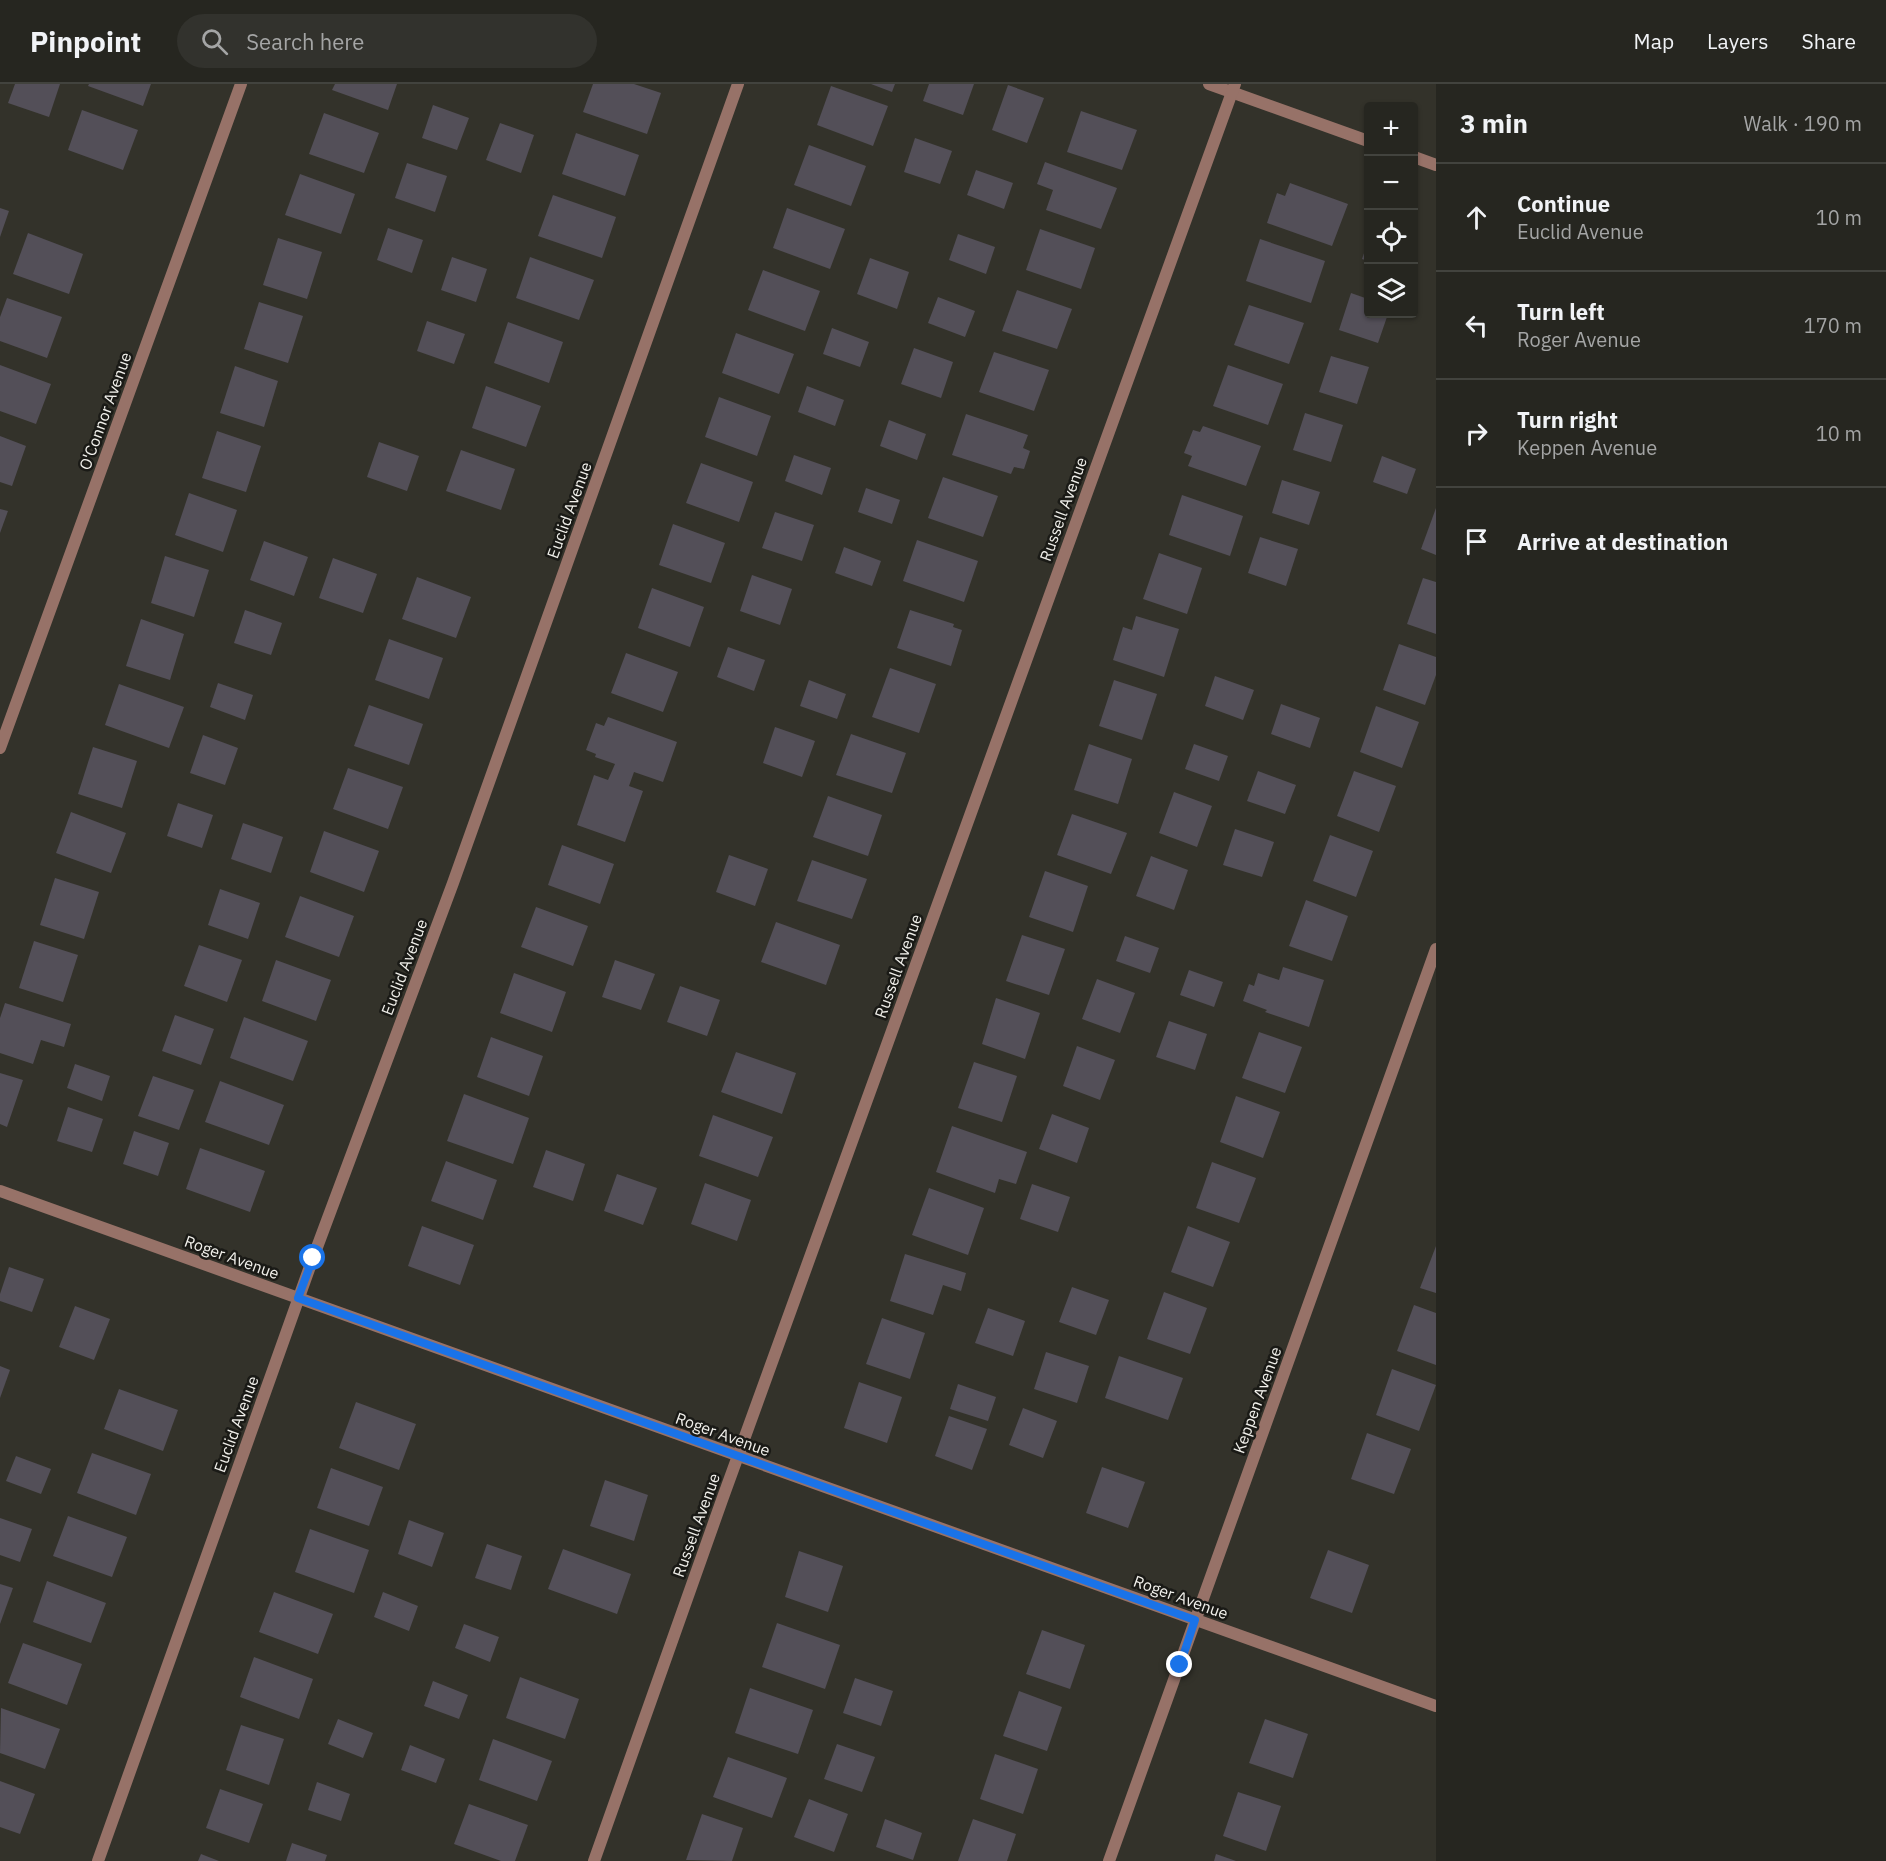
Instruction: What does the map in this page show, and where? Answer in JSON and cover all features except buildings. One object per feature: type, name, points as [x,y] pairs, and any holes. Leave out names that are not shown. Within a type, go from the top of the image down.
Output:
[{"type":"street","name":"O'Connor Avenue","points":[[0,748],[241,84]]},
{"type":"street","name":"Euclid Avenue","points":[[98,1861],[298,1298],[453,883],[738,84]]},
{"type":"street","points":[[1209,84],[1234,88],[1364,139]]},
{"type":"street","name":"Russell Avenue","points":[[594,1861],[1234,88]]},
{"type":"street","points":[[1418,159],[1436,165]]},
{"type":"street","name":"Keppen Avenue","points":[[1109,1861],[1436,949]]},
{"type":"street","name":"Roger Avenue","points":[[0,1191],[1436,1706]]},
{"type":"route","points":[[313,1258],[298,1298],[1195,1620],[1180,1665]]}]
